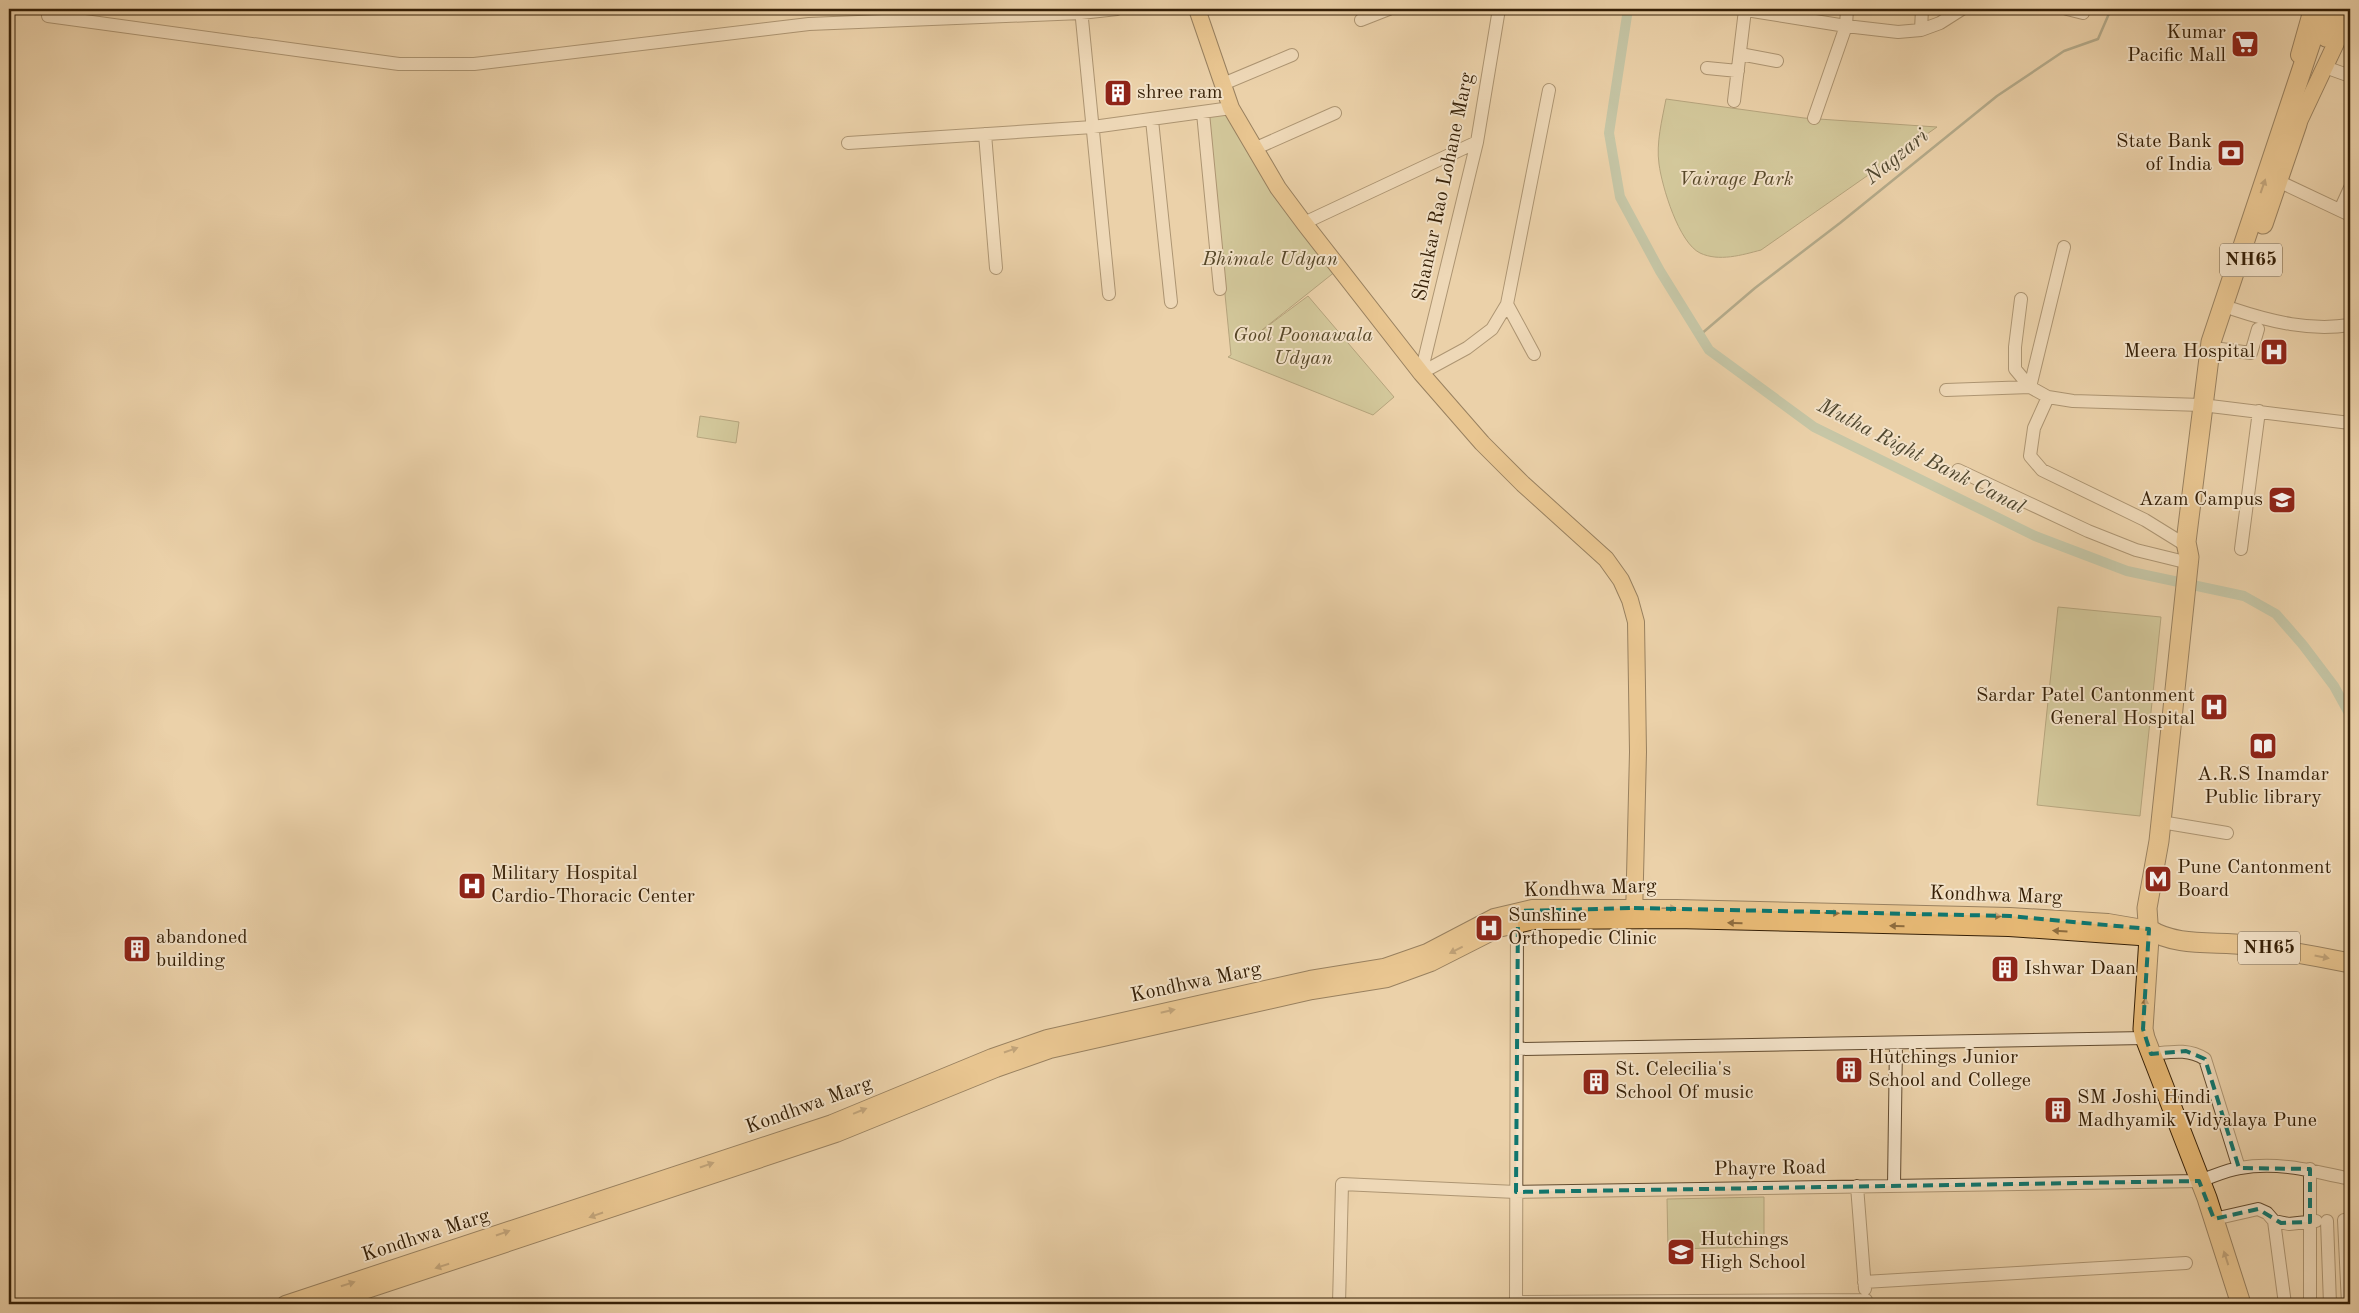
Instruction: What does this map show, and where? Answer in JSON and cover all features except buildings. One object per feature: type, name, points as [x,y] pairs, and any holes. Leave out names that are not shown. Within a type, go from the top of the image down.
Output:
[{"type":"highway","name":"NH65","points":[[2241,1304],[2214,1219],[2148,1046],[2144,1029],[2152,934],[2147,908],[2161,822],[2188,555],[2196,542],[2208,405],[2218,345],[2289,128],[2320,18],[2336,9]]},
{"type":"highway","name":"NH65","points":[[2218,345],[2234,309],[2278,181],[2289,128]]},
{"type":"highway","name":"NH65","points":[[2150,888],[2154,913],[2158,924],[2162,929],[2187,941]]},
{"type":"highway","name":"NH65","points":[[2152,934],[2187,941],[2272,948],[2350,962]]},
{"type":"main road","points":[[1197,9],[1231,108],[1254,149],[1304,223],[1421,373],[1509,470],[1606,559],[1621,580],[1630,600],[1636,622],[1638,752],[1634,914]]},
{"type":"main road","points":[[2289,128],[2325,67],[2336,43],[2347,9]]},
{"type":"main road","points":[[2289,128],[2320,18]]},
{"type":"main road","name":"Kondhwa Marg","points":[[325,1304],[663,1186],[836,1134],[996,1068],[1050,1050],[1312,991],[1387,979],[1431,963],[1498,929],[1517,917],[1534,921],[1634,914],[2031,924],[2152,934]]},
{"type":"main road","name":"Kondhwa Marg","points":[[285,1304],[640,1194]]},
{"type":"street","points":[[48,16],[399,64],[474,64],[809,24],[1117,9]]},
{"type":"street","points":[[1361,20],[1387,9]]},
{"type":"street","name":"Shankar Rao Lohane Marg","points":[[1421,373],[1477,142],[1499,9]]},
{"type":"street","points":[[1734,101],[1740,54],[1742,9],[1798,14],[1846,26],[1898,32],[1921,30],[1940,23],[1962,9]]},
{"type":"street","points":[[1814,118],[1846,26],[1847,9]]},
{"type":"street","points":[[1921,30],[1922,9]]},
{"type":"street","points":[[2066,9],[2083,13]]},
{"type":"street","points":[[1081,11],[1109,294]]},
{"type":"street","points":[[1740,54],[1777,61]]},
{"type":"street","points":[[1223,84],[1292,55]]},
{"type":"street","points":[[2325,67],[2350,76]]},
{"type":"street","points":[[1707,68],[1738,71]]},
{"type":"street","points":[[1421,373],[1467,348],[1492,329],[1507,304],[1549,90]]},
{"type":"street","points":[[848,143],[1093,127],[1231,108]]},
{"type":"street","points":[[1203,113],[1220,289]]},
{"type":"street","points":[[1254,149],[1335,113]]},
{"type":"street","points":[[1152,120],[1171,302]]},
{"type":"street","points":[[985,134],[996,268]]},
{"type":"street","points":[[1304,223],[1477,142]]},
{"type":"street","points":[[2278,181],[2345,212],[2350,188]]},
{"type":"street","points":[[2030,387],[2064,247]]},
{"type":"street","points":[[2021,299],[2015,347],[2015,369],[2030,387],[2048,397],[2073,401],[2208,405],[2350,422]]},
{"type":"street","points":[[1507,304],[1534,354]]},
{"type":"street","points":[[2234,309],[2300,326],[2329,328],[2350,324]]},
{"type":"street","points":[[2218,345],[2251,353],[2258,329]]},
{"type":"street","points":[[1946,390],[2030,387]]},
{"type":"street","points":[[2048,397],[2034,428],[2030,456],[2042,470],[2145,520],[2188,555]]},
{"type":"street","points":[[2240,549],[2259,411]]},
{"type":"street","points":[[1958,470],[2096,534],[2136,550],[2188,555]]},
{"type":"street","points":[[2161,822],[2227,833]]},
{"type":"street","points":[[1517,917],[1516,1303],[1866,1302],[1857,1186]]},
{"type":"street","points":[[1517,1049],[1896,1043],[2148,1046],[2186,1051],[2196,1053],[2205,1059],[2239,1168]]},
{"type":"street","points":[[1894,1185],[1896,1043]]},
{"type":"street","name":"Phayre Road","points":[[1339,1304],[1342,1184],[1516,1192],[2199,1181],[2239,1168],[2268,1166],[2310,1169],[2350,1179]]},
{"type":"street","points":[[2310,1169],[2310,1304]]},
{"type":"street","points":[[2214,1219],[2258,1209],[2266,1213],[2274,1221],[2289,1224],[2347,1220],[2348,1304]]},
{"type":"street","points":[[2274,1221],[2285,1304]]},
{"type":"street","points":[[2327,1221],[2330,1304]]},
{"type":"street","points":[[1864,1282],[2186,1263]]},
{"type":"highlighted area","points":[[1634,908],[2010,916],[2149,929],[2143,1029],[2151,1054],[2186,1051],[2205,1059],[2239,1168],[2310,1169],[2310,1222],[2281,1223],[2258,1209],[2214,1219],[2199,1181],[1516,1192],[1518,911]]},
{"type":"green space","name":"Vairage Park","points":[[1666,99],[1804,118],[1937,127],[1761,250],[1730,257],[1715,257],[1700,253],[1692,247],[1679,227],[1668,200],[1658,156]]},
{"type":"green space","name":"Bhimale Udyan","points":[[1228,109],[1336,271],[1257,334],[1308,296],[1394,397],[1373,415],[1228,357],[1231,355],[1207,112]]},
{"type":"green space","points":[[700,416],[739,422],[736,443],[697,437]]},
{"type":"green space","points":[[2058,607],[2161,617],[2140,816],[2037,805]]},
{"type":"green space","points":[[1764,1197],[1764,1247],[1668,1249],[1667,1199]]},
{"type":"waterway","name":"Mutha Right Bank Canal","points":[[1628,9],[1609,133],[1620,197],[1660,271],[1709,350],[1814,427],[2035,536],[2127,571],[2244,596],[2276,614],[2303,645],[2334,686],[2350,715]]},
{"type":"waterway","name":"Nagzari","points":[[1700,335],[1755,288],[1840,223],[1997,96],[2064,51],[2098,39],[2111,9]]},
{"type":"place","name":"Kumar Pacific Mall","points":[[2245,44]]},
{"type":"place","name":"shree ram","points":[[1118,93]]},
{"type":"place","name":"State Bank of India","points":[[2231,153]]},
{"type":"place","name":"Meera Hospital","points":[[2274,352]]},
{"type":"place","name":"Azam Campus","points":[[2282,500]]},
{"type":"place","name":"Sardar Patel Cantonment General Hospital","points":[[2214,707]]},
{"type":"place","name":"A.R.S Inamdar Public library","points":[[2263,746]]},
{"type":"place","name":"Pune Cantonment Board","points":[[2158,879]]},
{"type":"place","name":"Military Hospital Cardio-Thoracic Center","points":[[472,886]]},
{"type":"place","name":"Sunshine Orthopedic Clinic","points":[[1489,928]]},
{"type":"place","name":"abandoned building","points":[[137,949]]},
{"type":"place","name":"Ishwar Daan","points":[[2005,969]]},
{"type":"place","name":"Hutchings Junior School and College","points":[[1849,1070]]},
{"type":"place","name":"St. Celecilia's School Of music","points":[[1596,1082]]},
{"type":"place","name":"SM Joshi Hindi Madhyamik Vidyalaya Pune","points":[[2058,1110]]},
{"type":"place","name":"Hutchings High School","points":[[1681,1252]]},
{"type":"park label","name":"Gool Poonawala Udyan","points":[[1303,348]]}]
